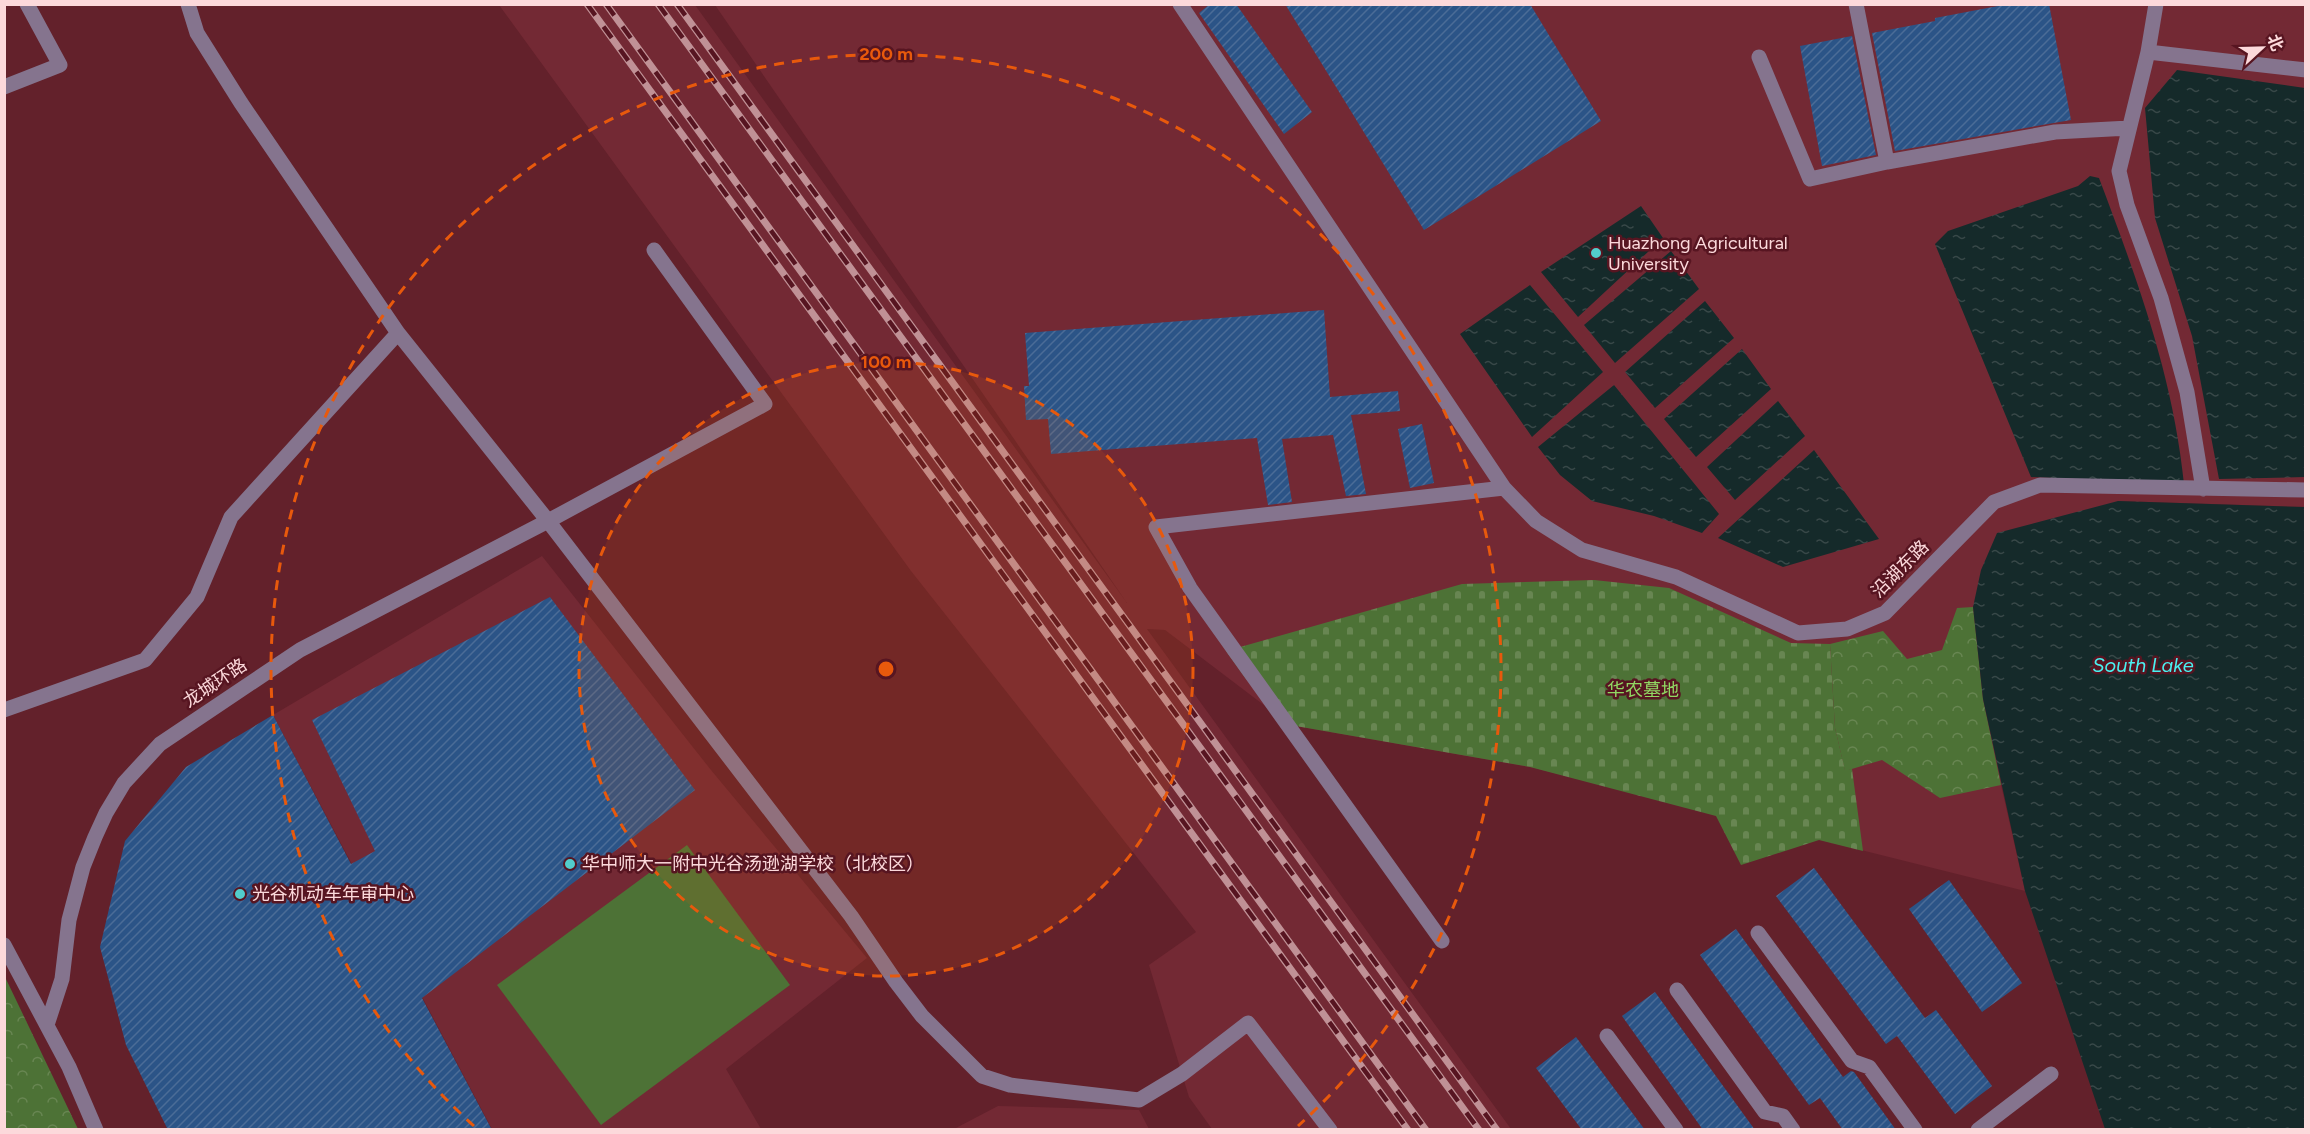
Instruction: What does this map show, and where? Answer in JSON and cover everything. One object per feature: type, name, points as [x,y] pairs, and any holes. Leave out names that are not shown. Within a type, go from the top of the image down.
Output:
[{"type":"street","points":[[4,87],[60,65],[27,4]]},
{"type":"street","points":[[188,4],[197,33],[241,103],[398,333],[548,520],[851,916],[922,1016],[982,1076],[1010,1086],[1139,1100],[1182,1074],[1248,1023],[1330,1130]]},
{"type":"street","name":"沿湖东路","points":[[1180,4],[1504,488],[1536,520],[1582,550],[1676,577],[1798,633],[1847,629],[1886,613],[1994,502],[2040,485],[2306,490]]},
{"type":"street","points":[[1856,4],[1887,162]]},
{"type":"street","points":[[2156,4],[2148,52],[2119,171],[2127,205],[2160,298],[2187,392],[2203,489]]},
{"type":"street","points":[[2148,52],[2306,70]]},
{"type":"street","points":[[1759,57],[1810,179],[1887,162],[2055,132],[2129,128]]},
{"type":"street","name":"龙城环路","points":[[47,1024],[62,979],[69,920],[83,867],[95,837],[124,783],[160,744],[300,650],[765,404],[654,250]]},
{"type":"street","points":[[4,710],[145,660],[197,597],[231,517],[398,333]]},
{"type":"street","points":[[1442,941],[1190,588],[1156,527],[1504,488]]},
{"type":"street","points":[[1758,933],[1852,1061],[1869,1067],[1915,1130]]},
{"type":"street","points":[[4,945],[69,1066],[96,1130]]},
{"type":"street","points":[[1677,990],[1765,1112],[1783,1116],[1793,1130]]},
{"type":"street","points":[[1607,1036],[1676,1130]]},
{"type":"street","points":[[1978,1130],[2051,1074]]},
{"type":"shaded area","name":"Huazhong Agricultural University","points":[[499,5],[695,5],[1127,603],[715,5],[2305,5],[2305,507],[2118,501],[2001,785],[2025,891],[1530,767],[1290,725],[1165,630],[1147,629],[1511,1129],[1212,1129],[1189,1097],[1149,965],[1196,932],[911,571]]},
{"type":"shaded area","name":"华中师大一附中光谷汤逊湖学校（北校区）","points":[[542,556],[711,770],[867,958],[726,1069],[761,1129],[492,1129],[273,715]]},
{"type":"shaded area","points":[[998,1106],[1139,1110],[1149,1129],[954,1129]]},
{"type":"green space","name":"华农墓地","points":[[1594,580],[1669,588],[1791,643],[1830,644],[1835,728],[1845,770],[1852,769],[1863,851],[1819,840],[1741,865],[1716,816],[1530,767],[1290,725],[1246,679],[1226,651],[1462,584]]},
{"type":"green space","points":[[1973,607],[1983,699],[2001,785],[1940,798],[1882,760],[1845,771],[1835,728],[1830,644],[1883,631],[1907,659],[1942,650],[1957,608]]},
{"type":"green space","points":[[687,845],[790,985],[601,1125],[497,985]]},
{"type":"green space","points":[[5,977],[78,1129],[5,1129]]},
{"type":"water","points":[[2177,70],[2305,88],[2305,477],[2219,479],[2192,336],[2155,218],[2145,108]]},
{"type":"water","points":[[2090,176],[2099,178],[2152,328],[2171,404],[2184,484],[2031,477],[1935,244],[1948,231],[2078,186]]},
{"type":"water","points":[[1641,206],[1663,238],[1578,317],[1541,272]]},
{"type":"water","points":[[1671,251],[1699,289],[1615,363],[1584,325]]},
{"type":"water","points":[[1530,285],[1603,372],[1532,437],[1460,334]]},
{"type":"water","points":[[1705,301],[1734,338],[1655,408],[1625,372]]},
{"type":"water","points":[[1742,349],[1771,389],[1696,457],[1664,419]]},
{"type":"water","points":[[1614,385],[1719,514],[1702,533],[1654,516],[1592,501],[1560,475],[1538,447]]},
{"type":"water","points":[[1778,401],[1805,436],[1735,500],[1707,467]]},
{"type":"water","points":[[1814,450],[1879,539],[1783,567],[1718,538]]},
{"type":"water","name":"South Lake","points":[[2118,501],[2305,507],[2305,1129],[2105,1129],[2025,891],[1983,699],[1973,607],[1981,570],[1997,533]]},
{"type":"building","points":[[1210,4],[1236,4],[1312,112],[1284,134],[1199,13]]},
{"type":"building","points":[[1285,4],[1530,4],[1601,121],[1424,230]]},
{"type":"building","points":[[1997,4],[2049,4],[2071,120],[1895,151],[1872,33],[1935,21],[1935,18],[1998,6]]},
{"type":"building","points":[[1852,36],[1876,155],[1822,166],[1800,46]]},
{"type":"building","points":[[1324,310],[1330,397],[1398,391],[1400,411],[1351,415],[1366,494],[1346,496],[1333,435],[1282,439],[1292,502],[1268,505],[1257,438],[1051,454],[1048,419],[1026,420],[1024,386],[1029,386],[1025,333]]},
{"type":"building","points":[[1422,424],[1434,483],[1410,488],[1398,429]]},
{"type":"building","points":[[550,597],[695,790],[422,998],[492,1130],[168,1130],[126,1045],[100,947],[125,841],[186,767],[273,715],[351,864],[375,851],[312,720]]},
{"type":"building","points":[[1814,868],[1925,1018],[1936,1010],[1992,1086],[1955,1114],[1897,1036],[1886,1044],[1776,896]]},
{"type":"building","points":[[1949,880],[2022,983],[1982,1012],[1909,909]]},
{"type":"building","points":[[1736,929],[1843,1077],[1851,1071],[1854,1072],[1896,1130],[1843,1130],[1820,1098],[1809,1105],[1700,955]]},
{"type":"building","points":[[1655,992],[1755,1130],[1703,1130],[1622,1016]]},
{"type":"building","points":[[1576,1037],[1645,1130],[1582,1130],[1536,1068]]},
{"type":"railway","points":[[587,4],[1408,1130]]},
{"type":"railway","points":[[606,4],[1426,1130]]},
{"type":"railway","points":[[658,4],[1479,1130]]},
{"type":"railway","points":[[677,4],[1497,1130]]},
{"type":"place","name":"Huazhong Agricultural University","points":[[1596,253]]},
{"type":"place","name":"华中师大一附中光谷汤逊湖学校（北校区）","points":[[570,864]]},
{"type":"place","name":"光谷机动车年审中心","points":[[240,894]]}]
